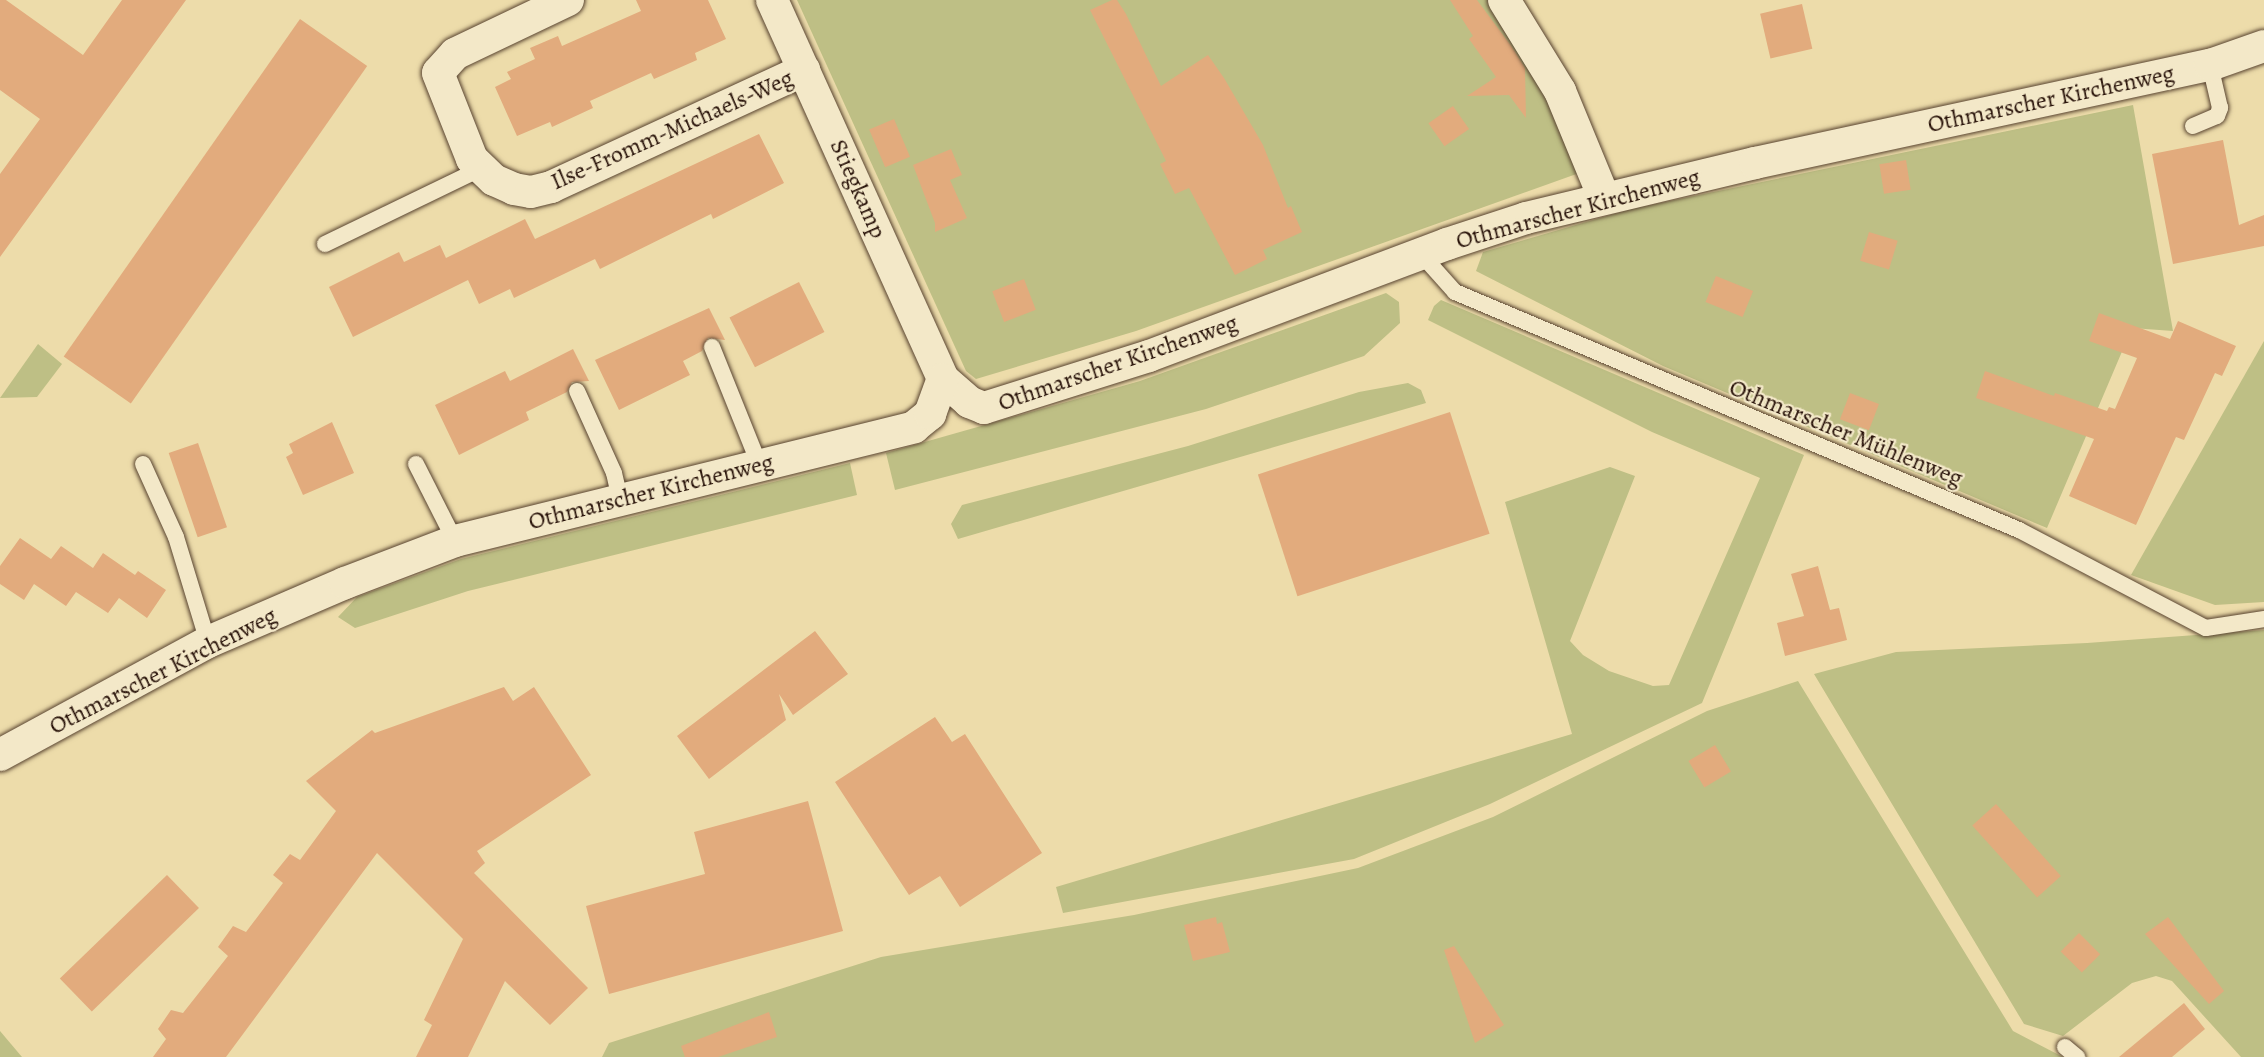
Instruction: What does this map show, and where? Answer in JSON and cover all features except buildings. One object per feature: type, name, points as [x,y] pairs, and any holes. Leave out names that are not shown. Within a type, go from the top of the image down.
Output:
[{"type":"street","name":"Ilse-Fromm-Michaels-Weg","points":[[568,0],[455,54],[438,73],[463,139],[480,169],[514,189],[531,192],[551,187],[804,70]]},
{"type":"street","name":"Stiegkamp","points":[[772,0],[943,379]]},
{"type":"street","points":[[1504,0],[1560,91],[1604,198]]},
{"type":"street","name":"Othmarscher Kirchenweg","points":[[0,754],[208,642],[345,583],[455,541],[620,498],[914,427],[930,414],[943,379],[969,402],[989,407],[1149,356],[1420,254],[1526,218],[1604,198],[2210,65],[2264,46]]},
{"type":"lane","points":[[2193,126],[2217,116],[2220,108],[2210,65]]},
{"type":"lane","points":[[325,244],[480,169]]},
{"type":"lane","name":"Othmarscher Mühlenweg","points":[[1420,254],[1455,292],[2019,530],[2206,628],[2264,619]]},
{"type":"lane","points":[[712,347],[759,464]]},
{"type":"lane","points":[[577,391],[614,473],[620,498]]},
{"type":"lane","points":[[143,464],[176,537],[208,642]]},
{"type":"lane","points":[[416,464],[455,541]]},
{"type":"green space","points":[[797,0],[1492,0],[1552,95],[1582,172],[1136,331],[976,379],[966,371]]},
{"type":"green space","points":[[2133,105],[2173,331],[2132,328],[2047,528],[1663,366],[1476,271],[1483,252],[1631,209]]},
{"type":"green space","points":[[1386,293],[1399,302],[1400,323],[1364,356],[1206,409],[895,490],[886,453],[1140,381]]},
{"type":"green space","points":[[1441,300],[1804,455],[1702,703],[1490,804],[1354,859],[1063,913],[1056,887],[1572,734],[1505,502],[1610,467],[1635,476],[1570,641],[1583,655],[1609,671],[1653,686],[1669,685],[1760,478],[1652,432],[1428,320],[1434,306]]},
{"type":"green space","points":[[2264,341],[2264,602],[2215,605],[2131,575]]},
{"type":"green space","points":[[38,344],[62,364],[37,397],[0,398]]},
{"type":"green space","points":[[1408,383],[1421,390],[1426,403],[958,539],[951,524],[962,505],[1188,446],[1359,392]]},
{"type":"green space","points":[[850,463],[857,495],[468,591],[355,628],[338,617],[357,597],[461,559]]},
{"type":"green space","points":[[2264,630],[2264,1057],[2241,1057],[2172,981],[2156,976],[2132,983],[2063,1036],[2024,1024],[1814,674],[1896,652],[2087,643]]},
{"type":"green space","points":[[1798,681],[2013,1031],[2063,1057],[602,1057],[609,1043],[881,957],[1134,915],[1358,868],[1493,817],[1707,711]]},
{"type":"green space","points":[[0,1031],[22,1057],[0,1057]]}]
